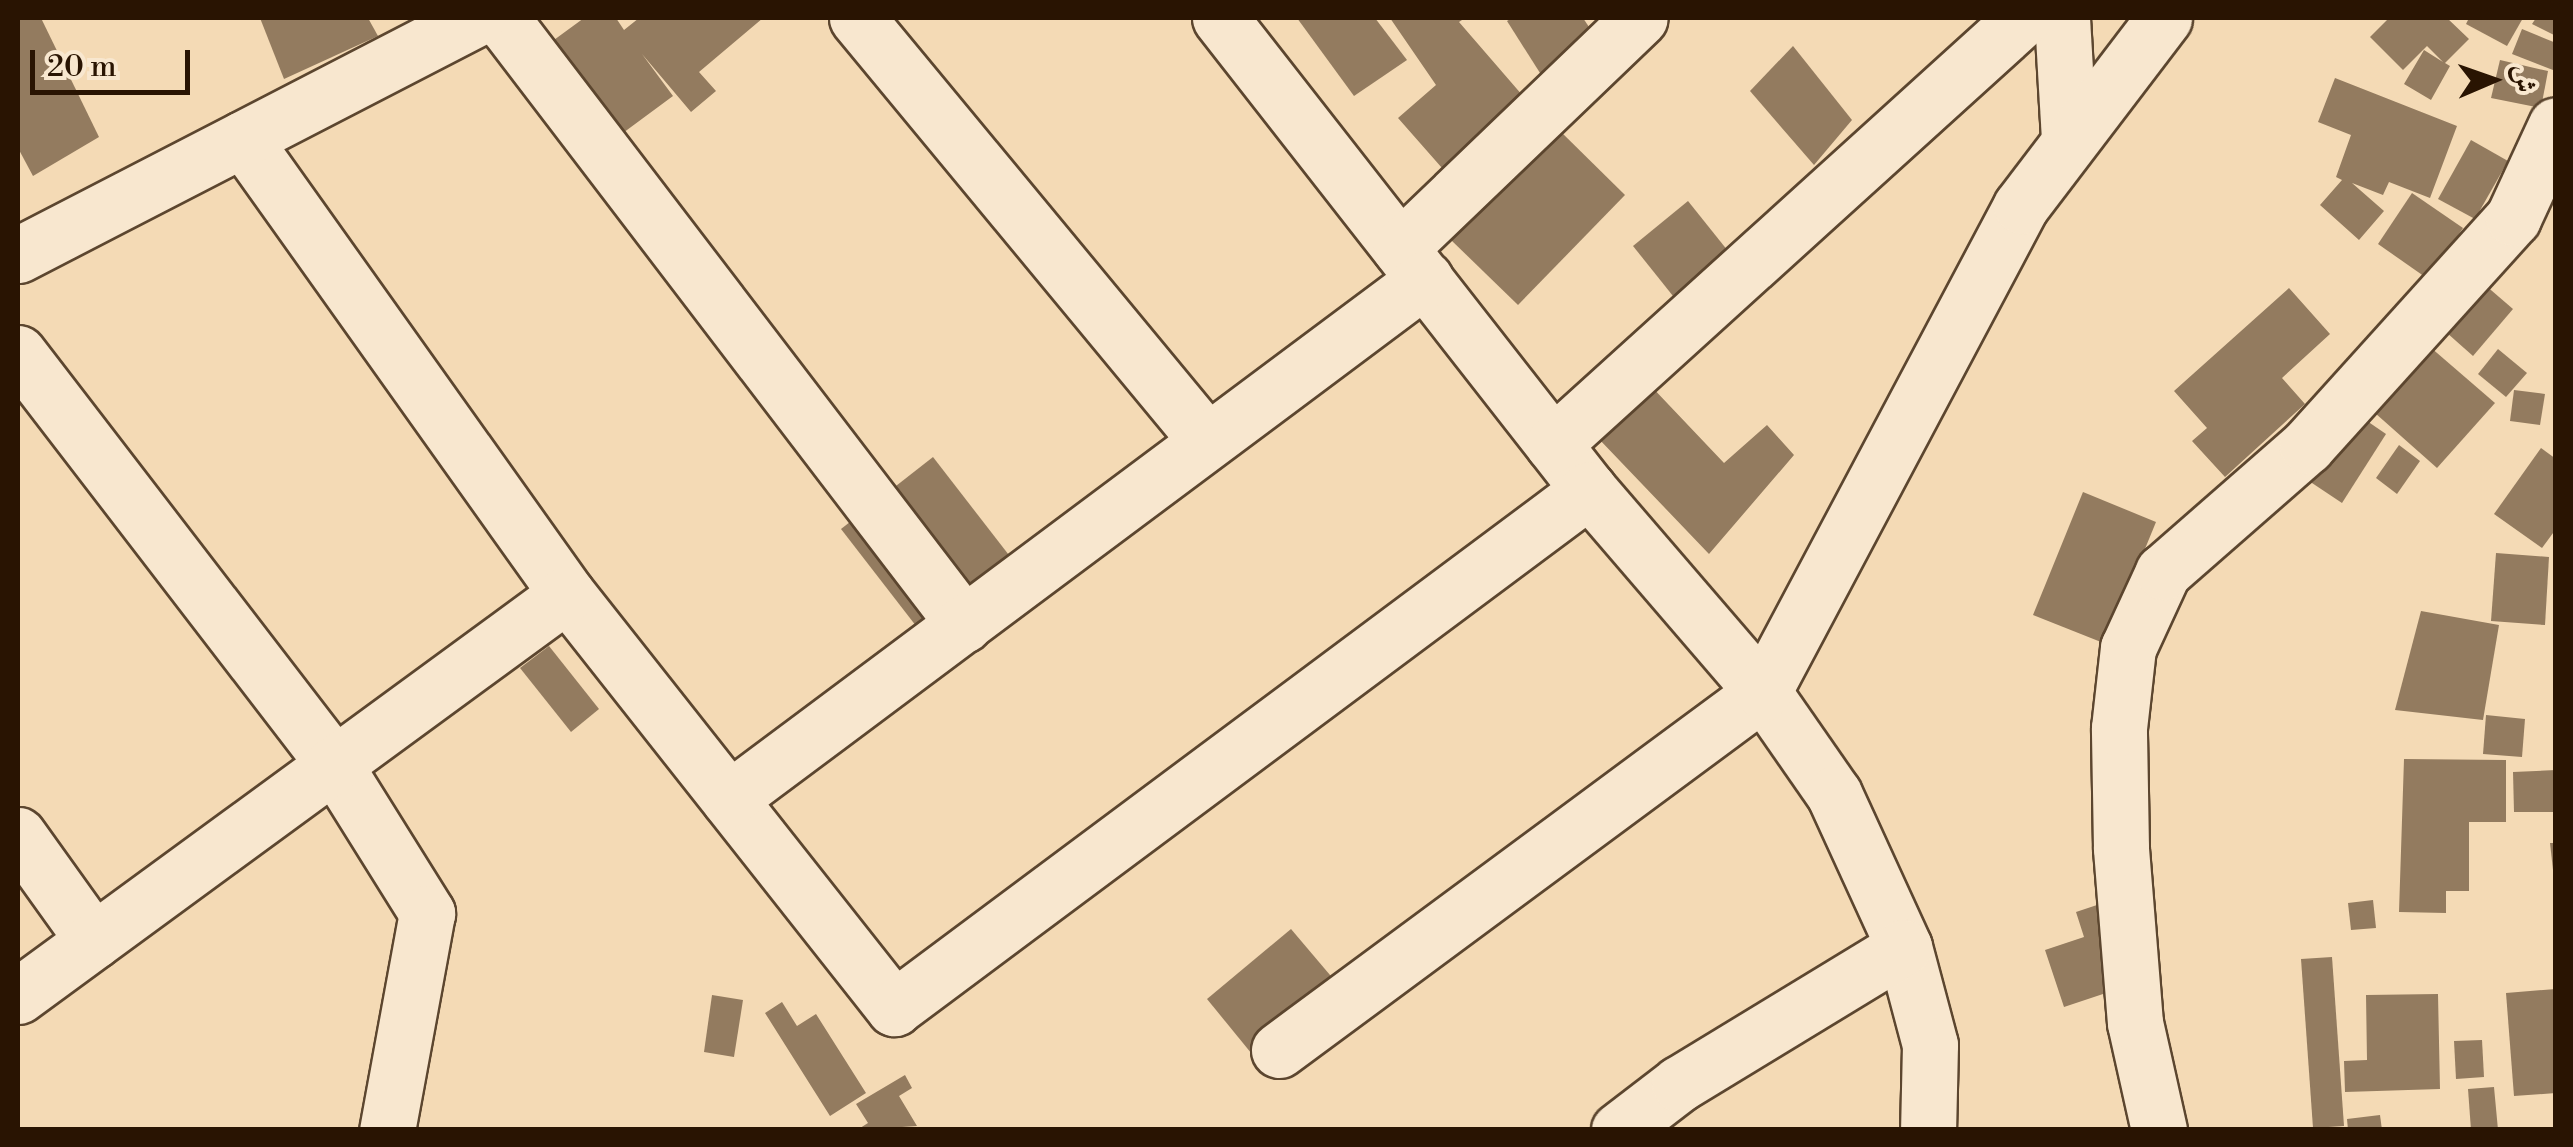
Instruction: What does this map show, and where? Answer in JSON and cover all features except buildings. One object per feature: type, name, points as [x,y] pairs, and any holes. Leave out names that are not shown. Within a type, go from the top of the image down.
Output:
[{"type":"street","points":[[18,256],[477,18]]},
{"type":"street","points":[[501,18],[964,624]]},
{"type":"street","points":[[857,18],[1207,441]]},
{"type":"street","points":[[729,799],[1207,441],[1412,264],[1640,18]]},
{"type":"street","points":[[1553,444],[2022,18]]},
{"type":"street","points":[[2062,18],[2070,138]]},
{"type":"street","points":[[1280,1050],[1762,692],[2021,206],[2164,18]]},
{"type":"street","points":[[1236,23],[1412,264],[1589,490],[1762,692],[1834,794],[1904,947],[1930,1045],[1928,1130]]},
{"type":"street","points":[[2160,1130],[2135,1024],[2121,848],[2120,728],[2128,648],[2163,572],[2306,446],[2514,218],[2556,125]]},
{"type":"street","points":[[243,139],[567,594],[894,1008],[1589,490]]},
{"type":"street","points":[[18,353],[334,764],[427,913],[387,1130]]},
{"type":"street","points":[[18,996],[567,594]]},
{"type":"street","points":[[18,835],[94,940]]},
{"type":"street","points":[[1619,1130],[1679,1084],[1904,947]]}]
